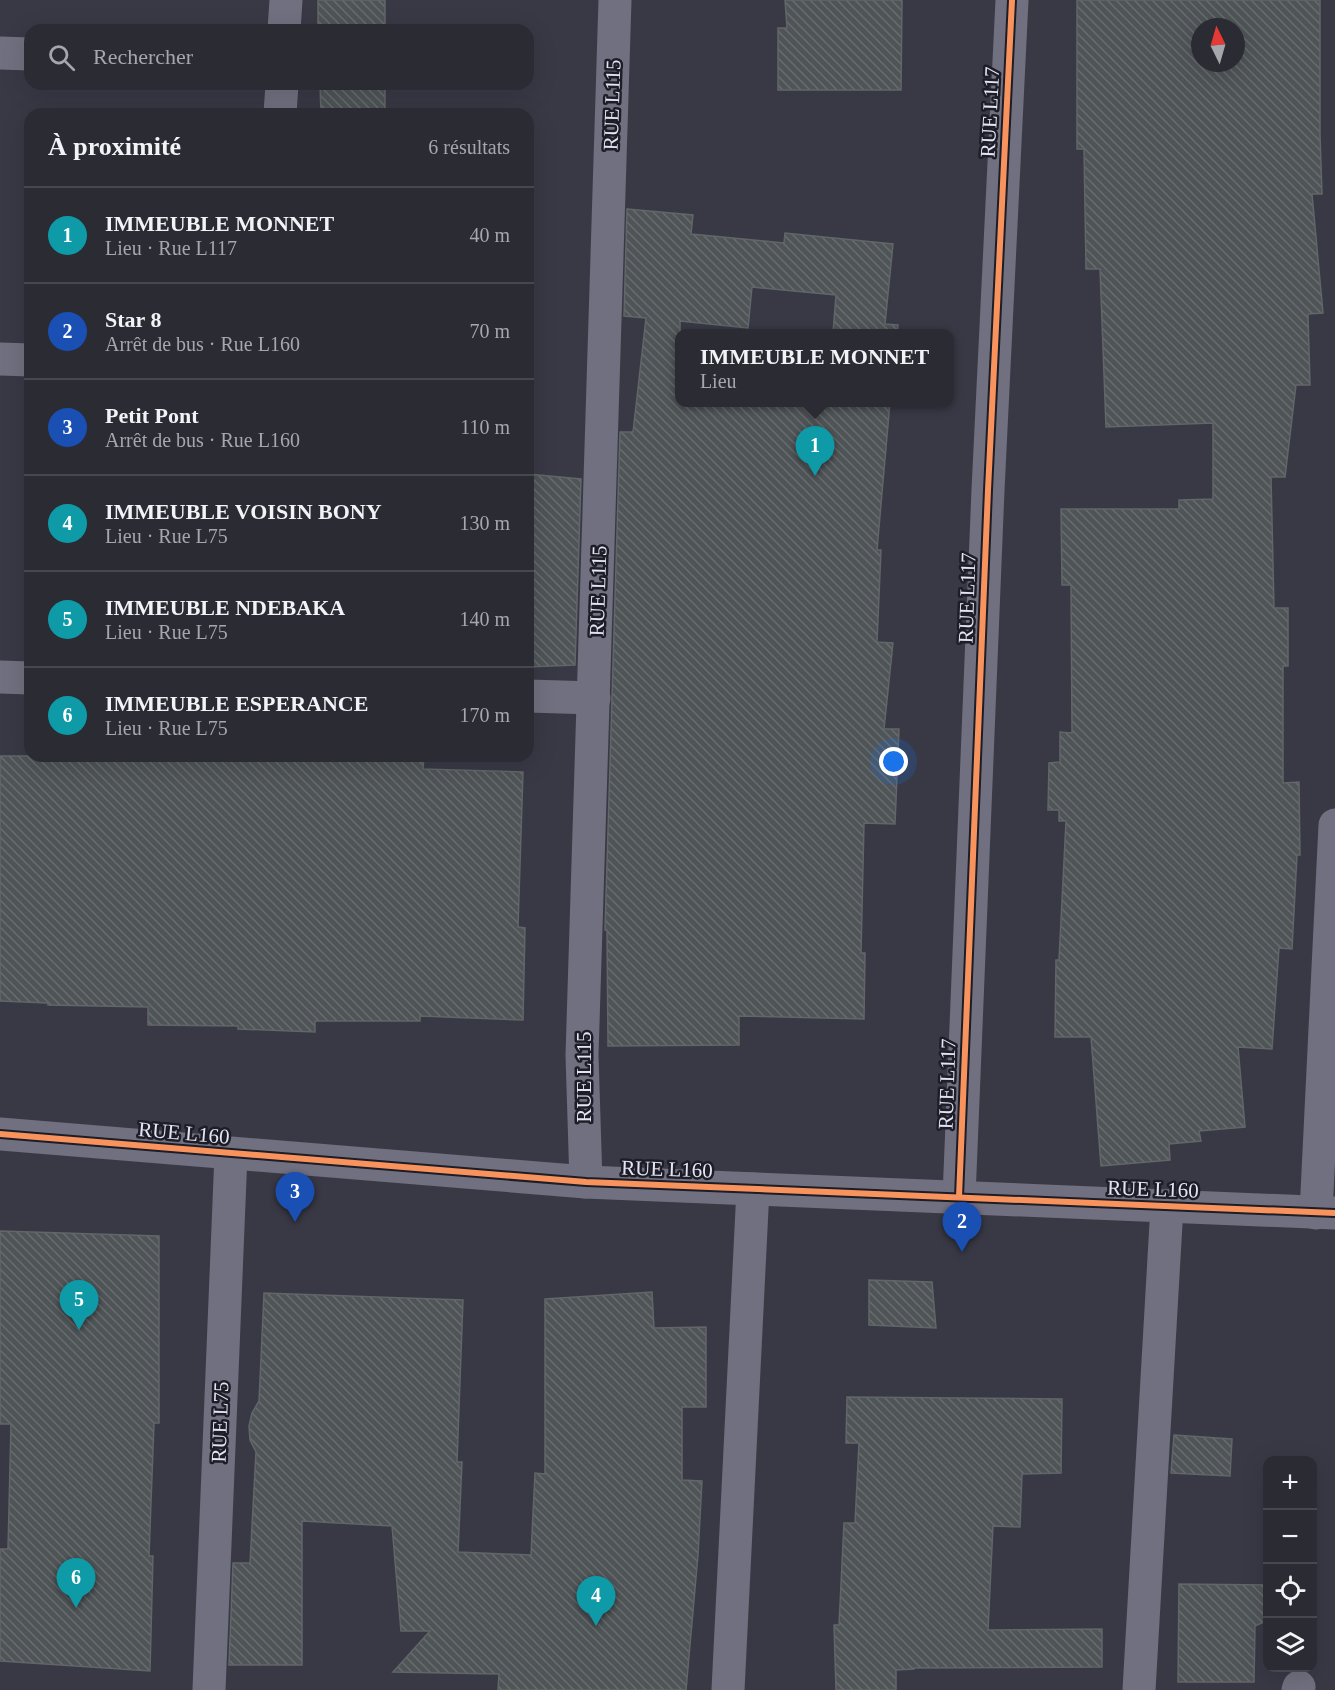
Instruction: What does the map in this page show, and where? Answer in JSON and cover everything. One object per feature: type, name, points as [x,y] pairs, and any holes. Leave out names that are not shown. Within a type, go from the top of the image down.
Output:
[{"type":"street","points":[[284,24],[286,0]]},
{"type":"street","name":"RUE L115","points":[[586,1182],[582,1055],[615,0]]},
{"type":"street","name":"RUE L117","points":[[959,1197],[988,490],[1012,0]]},
{"type":"street","points":[[0,52],[24,54]]},
{"type":"street","points":[[280,108],[282,90]]},
{"type":"street","points":[[0,359],[24,360]]},
{"type":"street","points":[[0,677],[24,678]]},
{"type":"street","points":[[534,696],[594,698]]},
{"type":"street","points":[[1326,1213],[1335,825]]},
{"type":"street","name":"RUE L160","points":[[0,1134],[586,1182],[1326,1213]]},
{"type":"street","name":"RUE L75","points":[[209,1690],[231,1154]]},
{"type":"street","points":[[728,1690],[753,1189]]},
{"type":"street","points":[[1139,1690],[1167,1206]]},
{"type":"building","points":[[318,0],[385,0],[385,24],[318,24]]},
{"type":"building","points":[[785,0],[902,0],[901,90],[778,90],[778,28],[787,28]]},
{"type":"building","points":[[1077,0],[1320,0],[1322,194],[1312,194],[1323,313],[1308,314],[1310,385],[1296,385],[1285,477],[1271,477],[1274,608],[1288,608],[1288,666],[1283,666],[1283,783],[1299,782],[1300,855],[1297,855],[1292,949],[1279,948],[1272,1049],[1238,1047],[1245,1127],[1199,1131],[1201,1141],[1169,1144],[1170,1160],[1101,1166],[1091,1037],[1055,1037],[1056,960],[1059,960],[1066,821],[1059,821],[1059,810],[1048,810],[1049,763],[1060,762],[1060,732],[1072,733],[1071,585],[1062,585],[1061,509],[1179,509],[1179,500],[1213,499],[1213,423],[1106,427],[1100,269],[1086,269],[1084,149],[1077,149]]},
{"type":"building","points":[[320,90],[385,90],[385,108],[321,108]]},
{"type":"building","points":[[627,209],[693,215],[691,234],[784,243],[785,233],[893,244],[885,324],[898,325],[898,329],[833,329],[836,295],[752,287],[748,328],[680,321],[680,329],[675,329],[675,407],[890,407],[877,550],[881,550],[877,642],[893,643],[884,729],[899,729],[895,824],[864,823],[861,953],[865,953],[864,1019],[739,1016],[739,1045],[608,1046],[607,930],[605,930],[620,432],[633,432],[646,318],[624,316]]},
{"type":"building","points":[[534,475],[581,479],[575,665],[534,667]]},
{"type":"building","points":[[0,756],[24,756],[24,762],[424,762],[423,769],[523,772],[518,927],[525,928],[523,1020],[420,1016],[420,1021],[315,1021],[315,1032],[238,1029],[238,1026],[148,1025],[148,1007],[48,1005],[48,1003],[0,1001]]},
{"type":"building","points":[[0,1231],[159,1236],[159,1423],[154,1423],[149,1556],[153,1556],[150,1671],[0,1661],[0,1549],[8,1549],[11,1424],[0,1424]]},
{"type":"building","points":[[869,1280],[932,1282],[936,1328],[869,1325]]},
{"type":"building","points":[[652,1292],[654,1328],[706,1327],[706,1407],[682,1407],[682,1480],[702,1481],[686,1690],[498,1690],[499,1674],[393,1672],[430,1631],[401,1631],[392,1526],[302,1521],[302,1665],[229,1665],[233,1563],[250,1563],[256,1452],[250,1440],[249,1426],[252,1413],[259,1401],[264,1293],[463,1300],[457,1462],[462,1462],[458,1552],[531,1555],[535,1473],[545,1474],[545,1299]]},
{"type":"building","points":[[847,1397],[1062,1399],[1061,1473],[1022,1474],[1020,1527],[993,1526],[988,1630],[1102,1629],[1102,1667],[914,1668],[896,1670],[896,1690],[836,1690],[834,1625],[839,1625],[844,1523],[855,1523],[859,1443],[846,1443]]},
{"type":"building","points":[[1174,1435],[1232,1439],[1230,1476],[1171,1473]]},
{"type":"building","points":[[1179,1584],[1263,1585],[1263,1622],[1255,1626],[1254,1682],[1178,1682]]},
{"type":"cycle path","points":[[959,1197],[988,490],[1012,0]]},
{"type":"cycle path","points":[[0,1134],[586,1182],[1335,1213]]},
{"type":"place","name":"IMMEUBLE MONNET","points":[[815,476]]},
{"type":"place","name":"Petit Pont","points":[[295,1222]]},
{"type":"place","name":"Star 8","points":[[962,1252]]},
{"type":"place","name":"IMMEUBLE NDEBAKA","points":[[79,1330]]},
{"type":"place","name":"IMMEUBLE ESPERANCE","points":[[76,1608]]},
{"type":"place","name":"IMMEUBLE VOISIN BONY","points":[[596,1626]]}]
